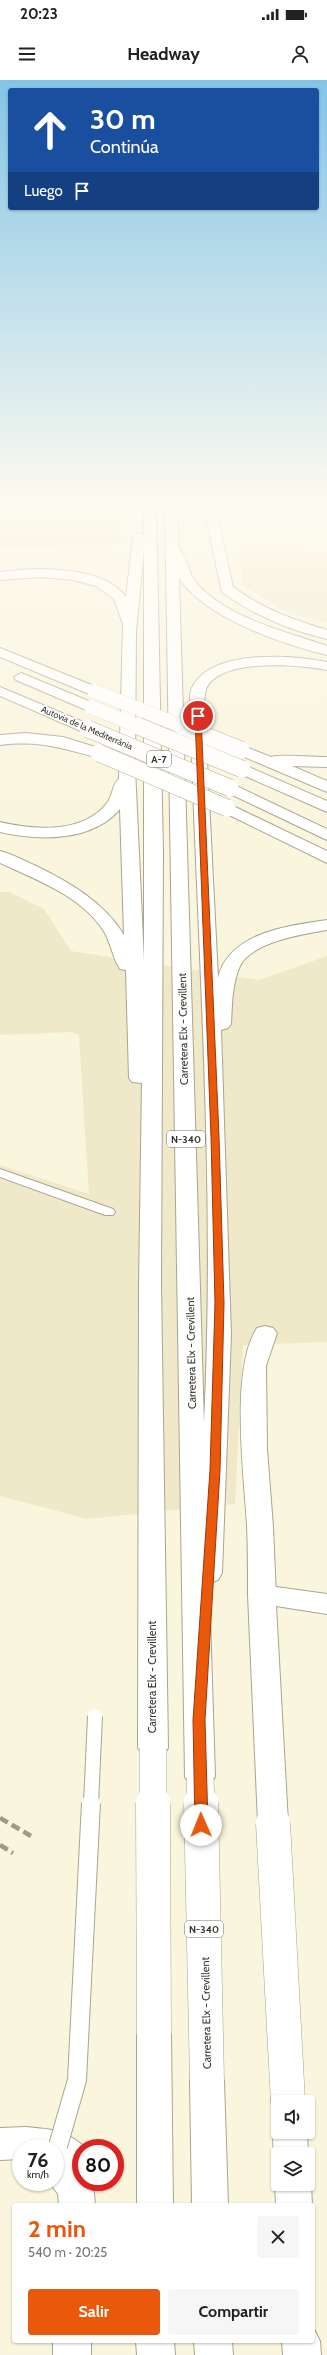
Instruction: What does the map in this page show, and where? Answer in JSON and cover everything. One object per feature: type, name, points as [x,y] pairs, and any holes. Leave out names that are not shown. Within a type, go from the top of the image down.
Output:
[{"type":"main road","points":[[124,607],[129,632]]},
{"type":"main road","points":[[131,607],[129,632],[127,768],[134,1004],[150,1284]]},
{"type":"main road","name":"Carretera Elx - Crevillent","points":[[151,607],[154,853],[150,1284],[155,2203]]},
{"type":"main road","name":"Carretera Elx - Crevillent","points":[[174,607],[210,2203]]},
{"type":"main road","points":[[217,607],[251,623],[327,651]]},
{"type":"main road","points":[[255,607],[279,619],[327,635]]},
{"type":"main road","points":[[0,652],[248,753],[327,787]]},
{"type":"main road","points":[[199,1720],[215,1470],[219,1303],[215,1137],[197,701],[200,686],[213,675],[232,666],[258,661],[308,662],[327,666]]},
{"type":"main road","name":"Autovia de la Mediterrània","points":[[7,671],[242,769],[327,807]]},
{"type":"main road","name":"Autovia de la Mediterrània","points":[[0,691],[230,788],[327,835]]},
{"type":"main road","points":[[0,740],[19,737],[41,737],[66,741],[100,753],[227,808],[327,858]]},
{"type":"main road","points":[[248,753],[295,762],[327,762]]},
{"type":"main road","points":[[0,827],[35,833],[58,832],[82,826],[100,818],[112,809],[120,797],[127,768]]},
{"type":"main road","points":[[0,856],[88,902],[108,923],[125,954],[134,1004]]},
{"type":"main road","points":[[215,1137],[222,1003],[233,962],[255,945],[290,931],[327,925]]},
{"type":"main road","points":[[265,1333],[254,1366],[254,1449],[260,1527],[273,1823],[288,2095]]},
{"type":"main road","points":[[262,1595],[327,1604]]},
{"type":"main road","points":[[0,2144],[26,2143],[67,2177]]},
{"type":"main road","points":[[0,2158],[12,2159]]},
{"type":"main road","points":[[293,2191],[294,2203]]},
{"type":"main road","points":[[72,2343],[72,2355]]},
{"type":"main road","points":[[156,2343],[156,2355]]},
{"type":"main road","points":[[213,2343],[214,2355]]},
{"type":"main road","points":[[301,2343],[302,2355]]},
{"type":"lane","points":[[0,1173],[109,1212]]},
{"type":"lane","points":[[67,2177],[77,2080],[96,1716]]},
{"type":"shaded area","points":[[277,607],[327,607],[327,623],[283,611]]},
{"type":"shaded area","points":[[0,892],[9,892],[44,909],[71,951],[259,980],[327,956],[327,1342],[243,1345],[235,1504],[87,1519],[0,1496],[0,1165],[89,1194],[79,1035],[71,1032],[0,1035]]},
{"type":"railway","points":[[0,1818],[31,1836]]},
{"type":"railway","points":[[0,1845],[13,1853]]},
{"type":"route","points":[[198,716],[215,1137],[219,1303],[215,1470],[199,1720],[201,1825]]}]
